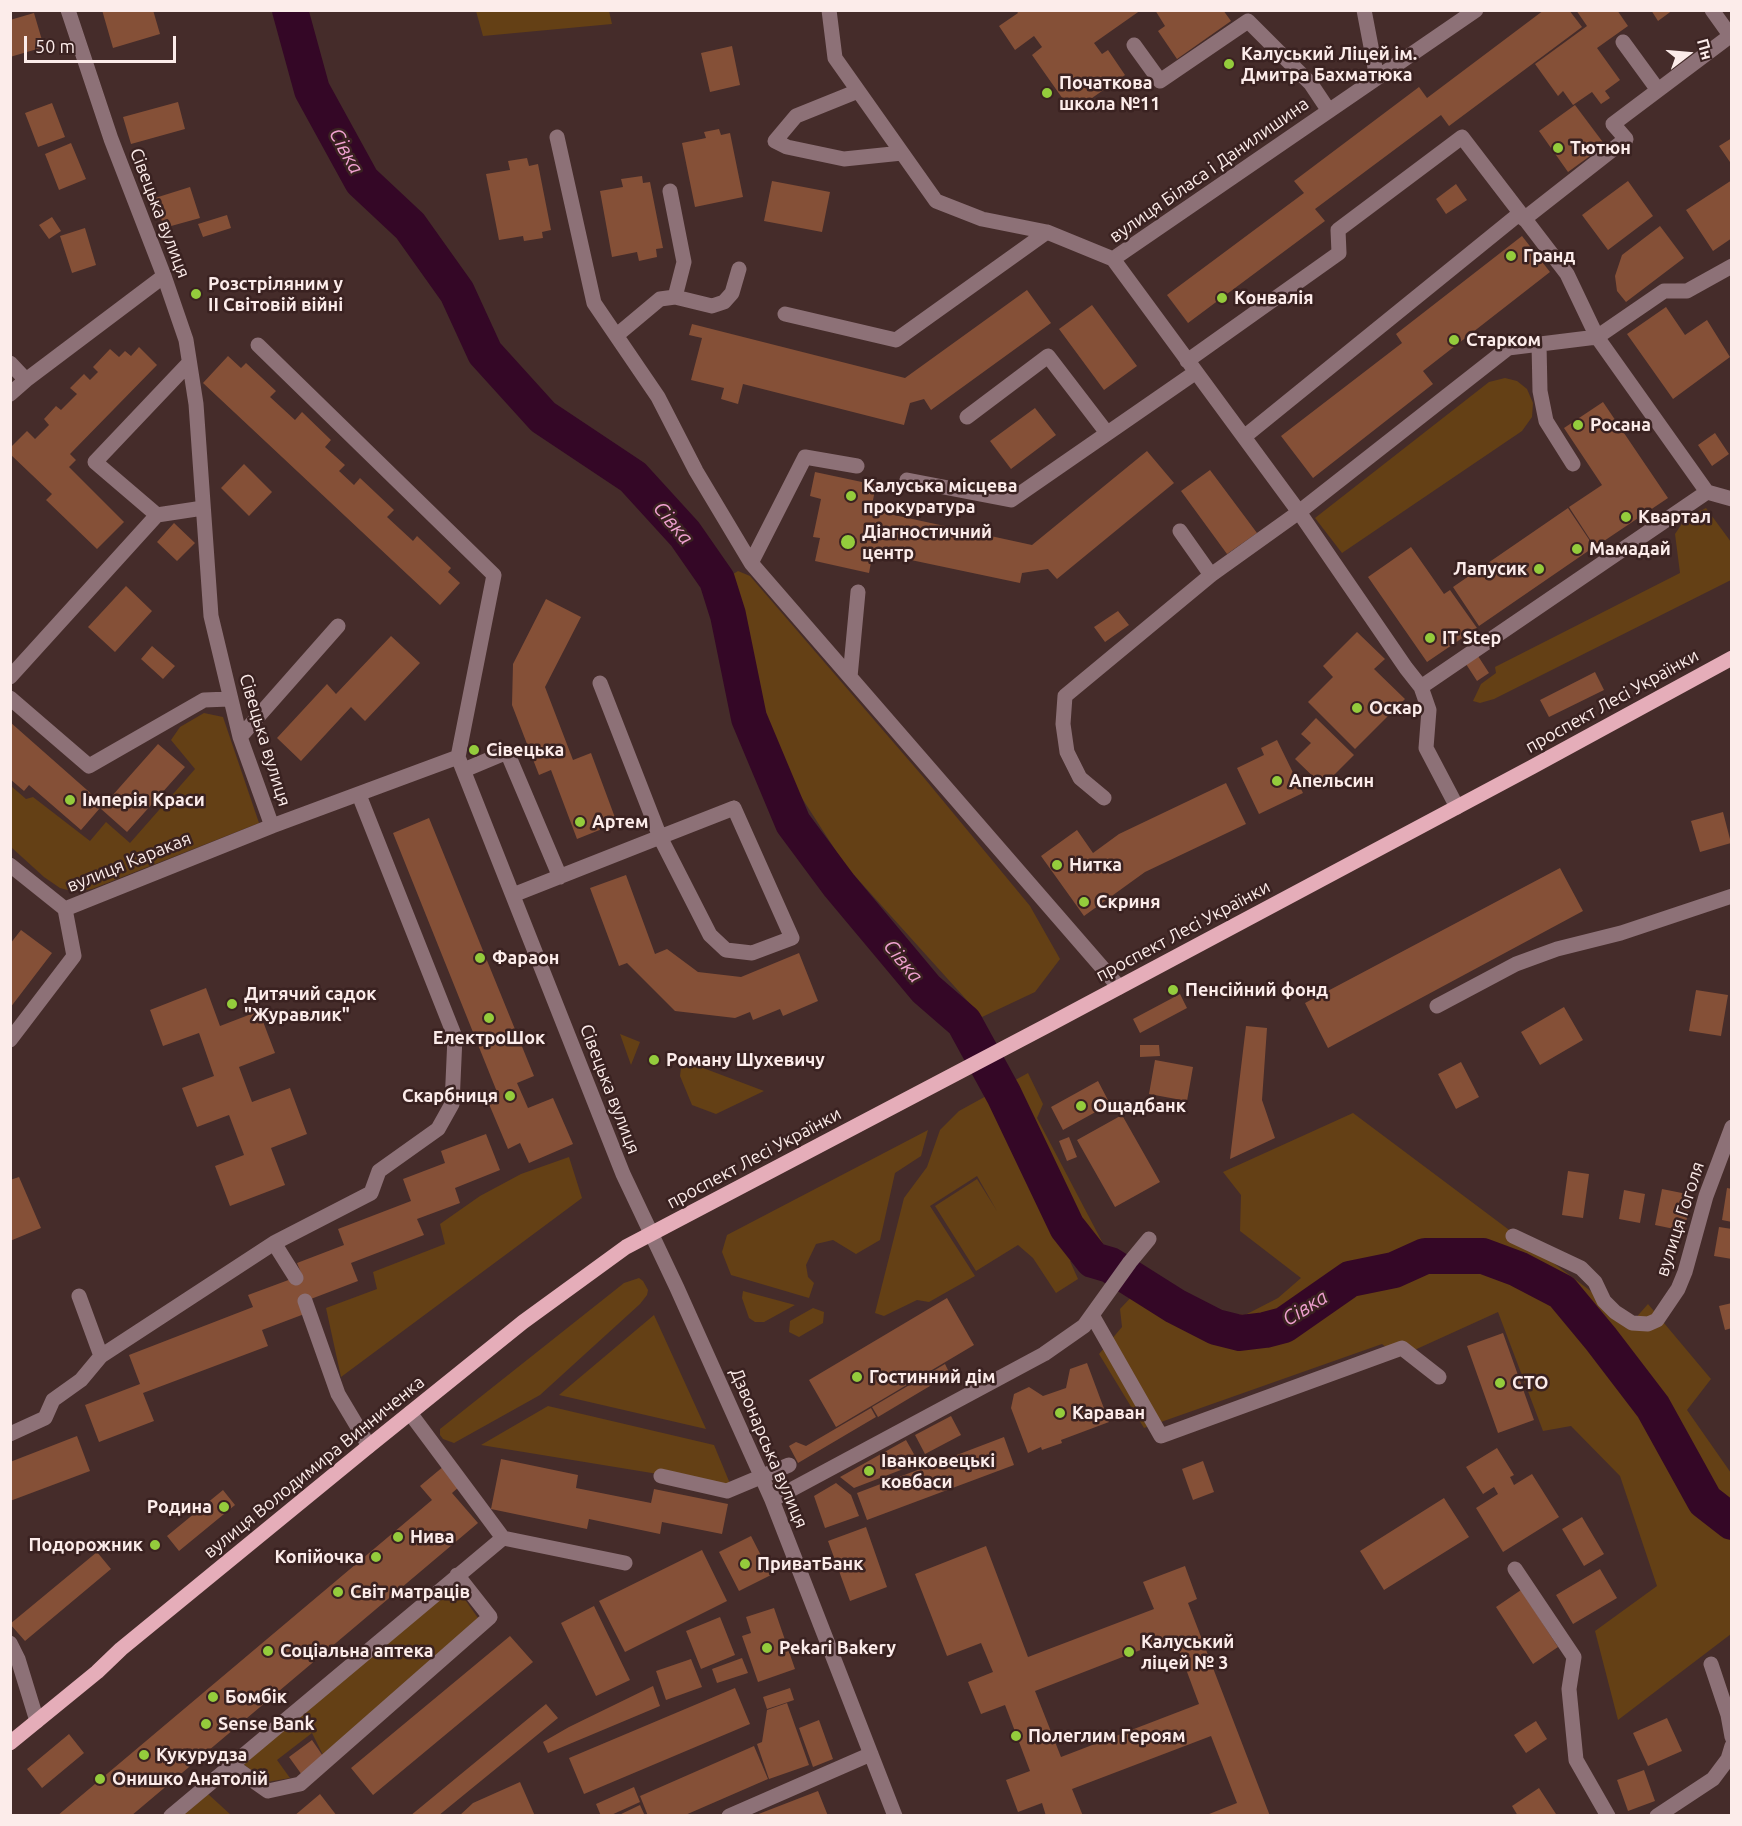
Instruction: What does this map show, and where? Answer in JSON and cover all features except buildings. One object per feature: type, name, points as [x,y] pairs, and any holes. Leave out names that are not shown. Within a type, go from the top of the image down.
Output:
[{"type":"main road","name":"проспект Лесі Українки","points":[[651,1234],[1028,1036],[1731,658]]},
{"type":"main road","name":"вулиця Володимира Винниченка","points":[[10,1743],[97,1672],[121,1649],[524,1322],[626,1247],[651,1234]]},
{"type":"street","name":"Сівецька вулиця","points":[[68,10],[111,139],[186,340],[196,404],[211,616],[229,699],[240,737],[272,826],[359,795],[461,763],[623,1174],[651,1234]]},
{"type":"street","points":[[829,10],[835,58],[936,201],[982,219],[1047,232],[1113,260],[1299,512],[1421,687],[1429,710],[1426,747],[1456,807]]},
{"type":"street","points":[[1364,10],[1377,78]]},
{"type":"street","name":"вулиця Біласа і Данилишина","points":[[1113,260],[1476,10]]},
{"type":"street","points":[[1244,437],[1521,216],[1626,139],[1613,124],[1731,37],[1712,10]]},
{"type":"street","points":[[1134,45],[1160,81],[1248,21],[1311,84],[1329,111]]},
{"type":"street","points":[[1623,42],[1658,90]]},
{"type":"street","points":[[858,91],[796,116],[775,141],[787,147],[844,159],[902,153]]},
{"type":"street","points":[[557,136],[594,303],[658,397],[696,471],[751,563],[1119,987]]},
{"type":"street","points":[[907,480],[1011,500],[1107,433],[1339,253],[1338,230],[1462,137],[1567,274],[1597,337],[1707,492],[1731,499]]},
{"type":"street","points":[[670,191],[684,262],[675,297]]},
{"type":"street","points":[[785,314],[896,340],[1047,232]]},
{"type":"street","points":[[1104,798],[1080,778],[1067,752],[1063,724],[1065,696],[1212,575],[1299,512],[1508,348],[1597,337],[1664,291],[1687,291],[1731,266]]},
{"type":"street","points":[[617,335],[660,299],[675,297],[712,306],[724,302],[732,293],[739,269]]},
{"type":"street","points":[[10,394],[164,276]]},
{"type":"street","points":[[1539,344],[1540,391],[1546,421],[1573,464]]},
{"type":"street","points":[[258,345],[494,575],[461,763],[507,752],[560,877]]},
{"type":"street","points":[[967,417],[1048,356],[1107,433]]},
{"type":"street","points":[[10,363],[26,380]]},
{"type":"street","points":[[157,515],[95,462],[189,363]]},
{"type":"street","points":[[751,563],[805,457],[857,466]]},
{"type":"street","points":[[1421,687],[1707,492]]},
{"type":"street","points":[[10,676],[157,515],[203,508]]},
{"type":"street","points":[[1180,531],[1212,575]]},
{"type":"street","points":[[850,677],[858,592]]},
{"type":"street","points":[[240,737],[338,626]]},
{"type":"street","points":[[513,895],[560,877],[660,837],[734,808],[792,938],[752,953],[726,950],[710,935],[660,837],[600,683]]},
{"type":"street","points":[[10,698],[89,766],[204,700],[229,699]]},
{"type":"street","points":[[10,1434],[45,1419],[53,1400],[81,1380],[101,1356],[274,1243],[371,1193],[379,1171],[438,1129],[452,1104],[454,1037],[359,795]]},
{"type":"street","name":"вулиця Каракая","points":[[10,865],[65,909],[272,826]]},
{"type":"street","points":[[1437,1006],[1516,964],[1557,949],[1621,933],[1731,896]]},
{"type":"street","points":[[10,1040],[74,956],[65,909]]},
{"type":"street","name":"вулиця Гоголя","points":[[1514,1236],[1581,1268],[1595,1282],[1604,1301],[1615,1312],[1632,1323],[1648,1324],[1657,1320],[1678,1289],[1685,1272],[1706,1196],[1731,1127]]},
{"type":"street","name":"Дзвонарська вулиця","points":[[651,1234],[772,1500],[895,1815]]},
{"type":"street","points":[[772,1500],[1044,1354],[1084,1326],[1149,1239]]},
{"type":"street","points":[[274,1243],[296,1278]]},
{"type":"street","points":[[79,1296],[101,1356]]},
{"type":"street","points":[[305,1301],[338,1394],[369,1446]]},
{"type":"street","points":[[1092,1315],[1161,1436],[1402,1348],[1439,1377]]},
{"type":"street","points":[[410,1413],[503,1538],[625,1563]]},
{"type":"street","points":[[661,1476],[727,1491],[789,1465]]},
{"type":"street","points":[[171,1815],[503,1538]]},
{"type":"street","points":[[1515,1569],[1574,1657],[1569,1689],[1576,1760],[1608,1815]]},
{"type":"street","points":[[231,1765],[268,1791],[300,1784],[490,1617],[457,1575]]},
{"type":"street","points":[[10,1643],[18,1659],[37,1721]]},
{"type":"street","points":[[1712,1664],[1728,1715],[1731,1737]]},
{"type":"street","points":[[1657,1815],[1713,1779],[1728,1759],[1731,1746]]},
{"type":"street","points":[[729,1815],[872,1754]]},
{"type":"shaded area","points":[[476,11],[609,11],[612,24],[483,36]]},
{"type":"shaded area","points":[[1505,378],[1517,381],[1527,389],[1533,403],[1532,417],[1522,431],[1342,553],[1315,518],[1489,382]]},
{"type":"shaded area","points":[[1706,508],[1731,542],[1731,580],[1494,699],[1480,703],[1473,701],[1481,684],[1496,673],[1495,667],[1680,573],[1675,534],[1685,519]]},
{"type":"shaded area","points":[[738,571],[750,576],[925,779],[1030,906],[1060,959],[1035,992],[982,1017],[845,865],[798,792],[763,713],[727,578]]},
{"type":"shaded area","points":[[204,713],[223,717],[259,823],[92,889],[75,892],[60,888],[44,877],[11,847],[11,786],[26,799],[33,797],[90,841],[106,822],[130,843],[195,769],[171,740],[180,727]]},
{"type":"shaded area","points":[[620,1034],[640,1042],[631,1065]]},
{"type":"shaded area","points":[[682,1060],[764,1091],[716,1114],[692,1105],[680,1076]]},
{"type":"shaded area","points":[[1028,1073],[1043,1104],[1037,1118],[1109,1255],[1070,1261],[1078,1279],[1056,1293],[1033,1258],[1018,1245],[976,1271],[935,1206],[977,1179],[997,1211],[977,1176],[930,1206],[975,1276],[929,1302],[917,1300],[884,1316],[875,1313],[904,1198],[927,1167],[940,1130],[959,1111]]},
{"type":"shaded area","points":[[1353,1113],[1633,1321],[1648,1304],[1711,1379],[1687,1410],[1731,1473],[1731,1634],[1618,1720],[1595,1631],[1657,1586],[1620,1476],[1571,1426],[1543,1431],[1498,1312],[1399,1357],[1382,1344],[1144,1428],[1099,1354],[1122,1327],[1120,1309],[1149,1278],[1207,1311],[1245,1315],[1278,1298],[1301,1278],[1240,1231],[1241,1195],[1223,1172]]},
{"type":"shaded area","points":[[928,1130],[921,1156],[895,1173],[880,1240],[856,1254],[833,1240],[816,1244],[806,1265],[808,1277],[814,1283],[809,1298],[731,1275],[722,1252],[727,1235]]},
{"type":"shaded area","points":[[569,1157],[582,1198],[341,1377],[326,1308],[377,1289],[373,1272],[445,1244],[440,1224],[480,1196],[521,1174]]},
{"type":"shaded area","points":[[639,1278],[648,1290],[640,1304],[540,1395],[454,1443],[443,1439],[440,1429],[624,1283]]},
{"type":"shaded area","points":[[743,1291],[795,1305],[764,1322],[755,1322],[749,1318],[742,1298]]},
{"type":"shaded area","points":[[813,1308],[824,1312],[823,1323],[799,1337],[789,1332],[790,1321]]},
{"type":"shaded area","points":[[654,1315],[706,1429],[559,1395]]},
{"type":"shaded area","points":[[548,1406],[714,1445],[731,1486],[481,1445]]},
{"type":"shaded area","points":[[454,1584],[478,1618],[325,1759],[312,1733],[277,1760],[290,1778],[267,1782],[242,1763]]},
{"type":"shaded area","points":[[208,1794],[231,1815],[182,1816]]},
{"type":"waterway","name":"Сівка","points":[[290,10],[312,90],[362,181],[410,226],[457,292],[485,353],[543,417],[633,477],[685,534],[717,580],[728,615],[749,718],[793,823],[839,885],[926,989],[964,1022],[1004,1095],[1067,1227],[1093,1260],[1110,1265],[1175,1306],[1216,1327],[1240,1333],[1284,1325],[1350,1279],[1394,1270],[1425,1256],[1483,1256],[1518,1269],[1562,1292],[1653,1407],[1705,1501],[1732,1522]]},
{"type":"place","name":"Калуський Ліцей ім. Дмитра Бахматюка","points":[[1229,64]]},
{"type":"place","name":"Початкова школа №11","points":[[1047,93]]},
{"type":"place","name":"Тютюн","points":[[1558,148]]},
{"type":"place","name":"Гранд","points":[[1511,256]]},
{"type":"place","name":"Розстріляним у II Світовій війні","points":[[196,294]]},
{"type":"place","name":"Конвалія","points":[[1222,298]]},
{"type":"place","name":"Старком","points":[[1454,340]]},
{"type":"place","name":"Росана","points":[[1578,425]]},
{"type":"place","name":"Калуська місцева прокуратура","points":[[851,496]]},
{"type":"place","name":"Квартал","points":[[1626,517]]},
{"type":"place","name":"Діагностичний центр","points":[[848,542]]},
{"type":"place","name":"Мамадай","points":[[1577,549]]},
{"type":"place","name":"Лапусик","points":[[1539,569]]},
{"type":"place","name":"IT Step","points":[[1430,638]]},
{"type":"place","name":"Оскар","points":[[1357,708]]},
{"type":"place","name":"Сівецька","points":[[474,750]]},
{"type":"place","name":"Апельсин","points":[[1277,781]]},
{"type":"place","name":"Імперія Краси","points":[[70,800]]},
{"type":"place","name":"Артем","points":[[580,822]]},
{"type":"place","name":"Нитка","points":[[1057,865]]},
{"type":"place","name":"Скриня","points":[[1084,902]]},
{"type":"place","name":"Фараон","points":[[480,958]]},
{"type":"place","name":"Пенсійний фонд","points":[[1173,990]]},
{"type":"place","name":"Дитячий садок \"Журавлик\"","points":[[232,1004]]},
{"type":"place","name":"ЕлектроШок","points":[[489,1018]]},
{"type":"place","name":"Роману Шухевичу","points":[[654,1060]]},
{"type":"place","name":"Скарбниця","points":[[510,1096]]},
{"type":"place","name":"Ощадбанк","points":[[1081,1106]]},
{"type":"place","name":"Гостинний дім","points":[[857,1377]]},
{"type":"place","name":"СТО","points":[[1500,1383]]},
{"type":"place","name":"Караван","points":[[1060,1413]]},
{"type":"place","name":"Іванковецькі ковбаси","points":[[869,1471]]},
{"type":"place","name":"Родина","points":[[224,1507]]},
{"type":"place","name":"Нива","points":[[398,1537]]},
{"type":"place","name":"Подорожник","points":[[155,1545]]},
{"type":"place","name":"Копійочка","points":[[376,1557]]},
{"type":"place","name":"ПриватБанк","points":[[745,1564]]},
{"type":"place","name":"Світ матраців","points":[[338,1592]]},
{"type":"place","name":"Pekari Bakery","points":[[767,1648]]},
{"type":"place","name":"Соціальна аптека","points":[[268,1651]]},
{"type":"place","name":"Калуський ліцей № 3","points":[[1129,1652]]},
{"type":"place","name":"Бомбік","points":[[213,1697]]},
{"type":"place","name":"Sense Bank","points":[[206,1724]]},
{"type":"place","name":"Полеглим Героям","points":[[1016,1736]]},
{"type":"place","name":"Кукурудза","points":[[144,1755]]},
{"type":"place","name":"Онишко Анатолій","points":[[100,1779]]}]
